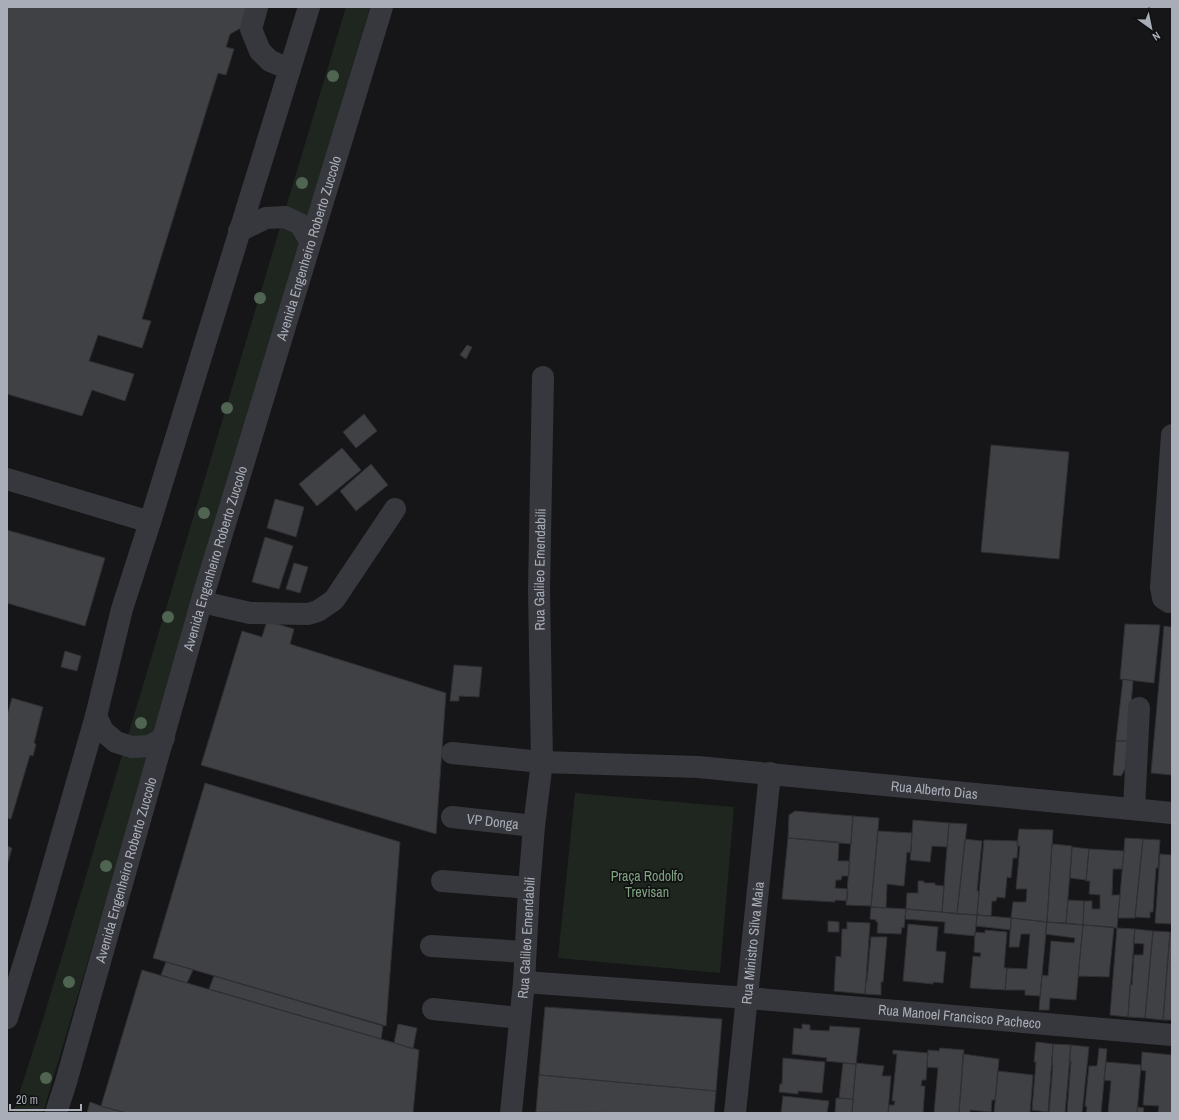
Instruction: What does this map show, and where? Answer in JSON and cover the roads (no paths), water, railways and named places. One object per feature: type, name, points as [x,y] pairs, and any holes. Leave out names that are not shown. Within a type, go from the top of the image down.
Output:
[{"type":"street","points":[[257,7],[251,29],[260,51],[270,61],[290,69]]},
{"type":"street","points":[[7,1018],[38,918],[96,716],[122,609],[309,7]]},
{"type":"street","name":"Avenida Engenheiro Roberto Zuccolo","points":[[56,1113],[202,602],[382,7]]},
{"type":"street","points":[[239,231],[266,218],[285,217],[300,224],[310,241]]},
{"type":"street","name":"Rua Galileo Emendabili","points":[[511,1113],[524,982],[534,826],[542,762],[540,590],[543,377]]},
{"type":"street","points":[[1168,601],[1162,595],[1161,587],[1172,435]]},
{"type":"street","points":[[7,480],[150,522]]},
{"type":"street","points":[[202,602],[250,613],[308,614],[318,611],[334,600],[395,509]]},
{"type":"street","points":[[1134,809],[1139,708]]},
{"type":"street","points":[[96,716],[103,731],[116,742],[132,747],[149,746],[164,738]]},
{"type":"street","points":[[452,753],[542,762]]},
{"type":"street","name":"Rua Alberto Dias","points":[[542,762],[698,767],[1172,813]]},
{"type":"street","name":"Rua Ministro Silva Maia","points":[[735,1113],[770,773]]},
{"type":"street","name":"VP Donga","points":[[452,817],[534,826]]},
{"type":"street","points":[[442,881],[529,888]]},
{"type":"street","points":[[431,946],[525,952]]},
{"type":"street","name":"Rua Manoel Francisco Pacheco","points":[[524,982],[748,998],[1172,1035]]},
{"type":"street","points":[[433,1009],[520,1018]]},
{"type":"park label","name":"Praça Rodolfo Trevisan","points":[[647,884]]}]
